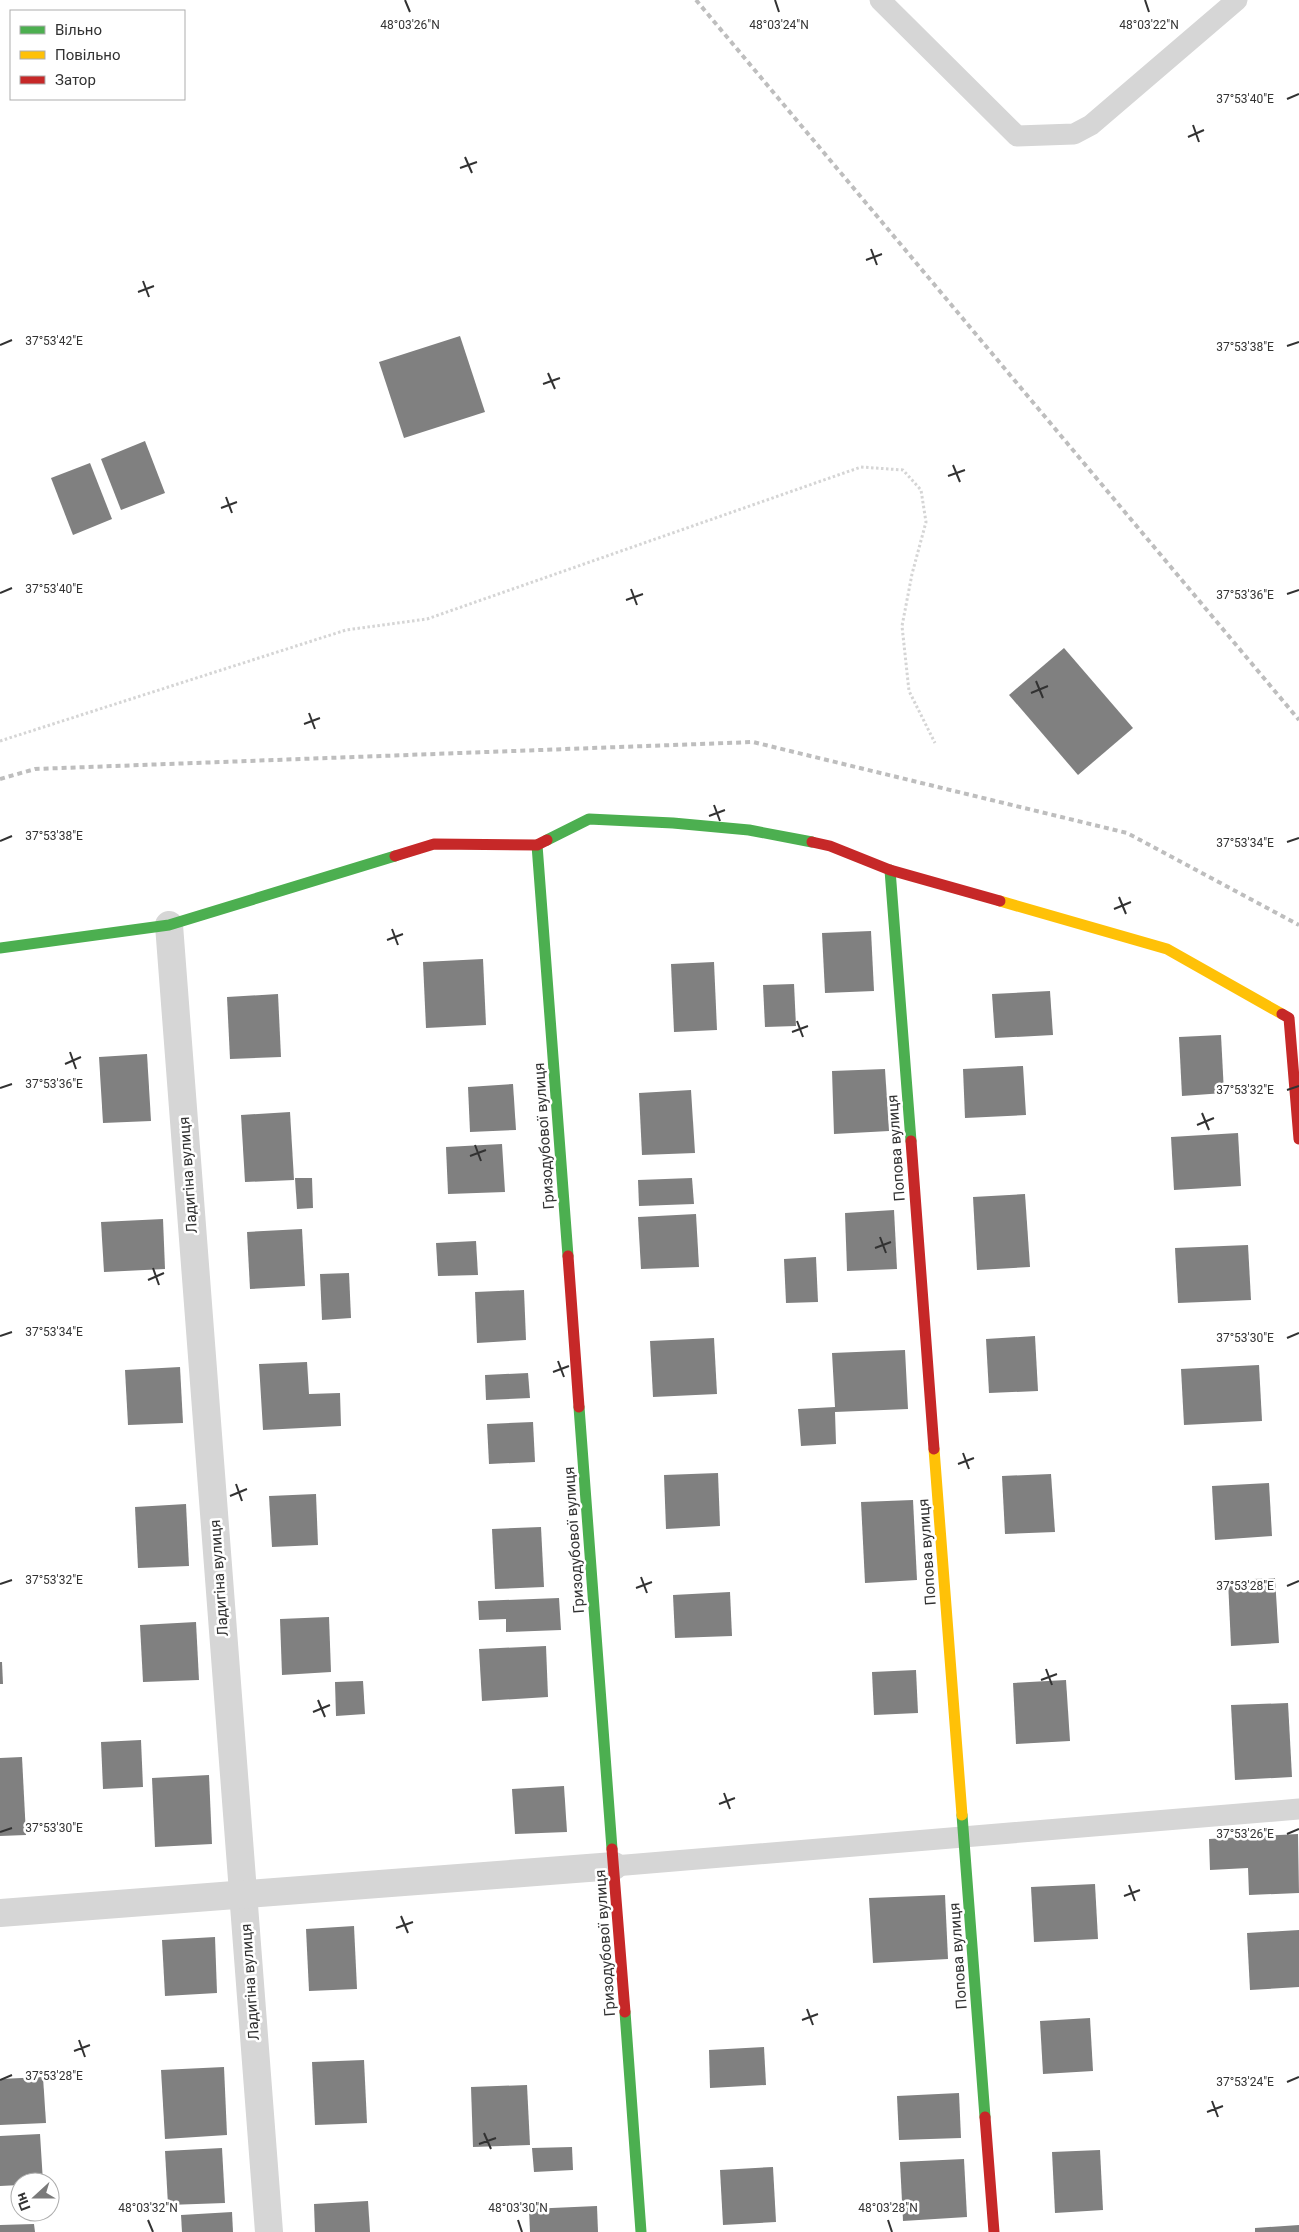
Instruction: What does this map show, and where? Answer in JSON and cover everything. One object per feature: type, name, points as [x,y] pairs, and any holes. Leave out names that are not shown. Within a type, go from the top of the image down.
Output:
[{"type":"street","points":[[0,948],[169,925],[434,844],[537,845],[589,819],[674,823],[749,830],[830,846],[890,870],[1167,949],[1289,1018],[1299,1139]]},
{"type":"street","name":"Гризодубової вулиця","points":[[537,845],[641,2232]]},
{"type":"street","name":"Попова вулиця","points":[[890,870],[994,2232]]},
{"type":"street","name":"Ладигіна вулиця","points":[[169,925],[269,2232]]},
{"type":"street","points":[[0,1913],[614,1866]]},
{"type":"lane","points":[[880,0],[1017,136],[1074,134],[1091,125],[1237,0]]},
{"type":"lane","points":[[614,1866],[1299,1809]]},
{"type":"path","points":[[0,740],[346,630],[427,619],[861,467],[902,470],[921,490],[926,522],[912,574],[902,626],[909,691],[935,743]]},
{"type":"building","points":[[460,336],[485,412],[404,438],[379,362]]},
{"type":"building","points":[[145,441],[165,493],[121,510],[101,459]]},
{"type":"building","points":[[90,463],[112,519],[73,535],[51,478]]},
{"type":"building","points":[[1064,648],[1133,728],[1078,775],[1009,695]]},
{"type":"building","points":[[871,931],[874,991],[825,993],[822,933]]},
{"type":"building","points":[[483,959],[486,1025],[426,1028],[423,962]]},
{"type":"building","points":[[714,962],[717,1030],[674,1032],[671,964]]},
{"type":"building","points":[[794,984],[796,1026],[765,1027],[763,985]]},
{"type":"building","points":[[1050,991],[1053,1035],[995,1038],[992,994]]},
{"type":"building","points":[[278,994],[281,1057],[230,1059],[227,997]]},
{"type":"building","points":[[1221,1035],[1224,1093],[1182,1096],[1179,1037]]},
{"type":"building","points":[[147,1054],[151,1121],[103,1123],[99,1057]]},
{"type":"building","points":[[1023,1066],[1026,1115],[965,1118],[963,1069]]},
{"type":"building","points":[[885,1069],[889,1131],[834,1134],[832,1071]]},
{"type":"building","points":[[513,1084],[516,1130],[470,1132],[468,1087]]},
{"type":"building","points":[[691,1090],[695,1153],[642,1155],[639,1093]]},
{"type":"building","points":[[290,1112],[294,1180],[245,1182],[241,1115]]},
{"type":"building","points":[[1238,1133],[1241,1186],[1174,1190],[1171,1137]]},
{"type":"building","points":[[502,1144],[505,1192],[448,1194],[446,1147]]},
{"type":"building","points":[[295,1178],[312,1178],[313,1208],[297,1209]]},
{"type":"building","points":[[692,1178],[694,1204],[639,1206],[638,1180]]},
{"type":"building","points":[[1025,1194],[1030,1267],[977,1270],[973,1197]]},
{"type":"building","points":[[894,1210],[897,1269],[847,1271],[845,1213]]},
{"type":"building","points":[[696,1214],[699,1267],[641,1269],[638,1217]]},
{"type":"building","points":[[163,1219],[165,1269],[104,1272],[101,1222]]},
{"type":"building","points":[[302,1229],[305,1286],[250,1289],[247,1232]]},
{"type":"building","points":[[476,1241],[478,1275],[438,1276],[436,1243]]},
{"type":"building","points":[[1248,1245],[1251,1300],[1178,1303],[1175,1248]]},
{"type":"building","points":[[816,1257],[818,1302],[786,1303],[784,1259]]},
{"type":"building","points":[[349,1273],[351,1318],[322,1320],[320,1274]]},
{"type":"building","points":[[524,1290],[526,1340],[477,1343],[475,1292]]},
{"type":"building","points":[[1035,1336],[1038,1391],[989,1393],[986,1339]]},
{"type":"building","points":[[714,1338],[717,1394],[653,1397],[650,1341]]},
{"type":"building","points":[[905,1350],[908,1409],[835,1412],[836,1444],[801,1446],[798,1409],[835,1407],[832,1353]]},
{"type":"building","points":[[307,1362],[309,1394],[340,1393],[341,1426],[263,1430],[259,1364]]},
{"type":"building","points":[[1259,1365],[1262,1421],[1184,1425],[1181,1369]]},
{"type":"building","points":[[180,1367],[183,1423],[128,1425],[125,1370]]},
{"type":"building","points":[[528,1373],[530,1398],[486,1400],[485,1375]]},
{"type":"building","points":[[533,1422],[535,1462],[489,1464],[487,1424]]},
{"type":"building","points":[[718,1473],[720,1526],[666,1529],[664,1475]]},
{"type":"building","points":[[1051,1474],[1055,1532],[1005,1534],[1002,1476]]},
{"type":"building","points":[[1269,1483],[1272,1536],[1215,1540],[1212,1486]]},
{"type":"building","points":[[316,1494],[318,1545],[272,1547],[269,1496]]},
{"type":"building","points":[[913,1500],[917,1580],[865,1583],[861,1502]]},
{"type":"building","points":[[186,1504],[189,1566],[138,1568],[135,1507]]},
{"type":"building","points":[[541,1527],[544,1587],[495,1589],[492,1529]]},
{"type":"building","points":[[1275,1578],[1279,1643],[1231,1646],[1228,1580]]},
{"type":"building","points":[[730,1592],[732,1636],[675,1638],[673,1595]]},
{"type":"building","points":[[559,1598],[561,1630],[506,1632],[506,1619],[479,1620],[478,1601]]},
{"type":"building","points":[[329,1617],[331,1672],[282,1675],[280,1619]]},
{"type":"building","points":[[196,1622],[199,1680],[143,1682],[140,1625]]},
{"type":"building","points":[[546,1646],[548,1697],[482,1701],[479,1649]]},
{"type":"building","points":[[0,1662],[2,1662],[3,1684],[0,1684]]},
{"type":"building","points":[[916,1670],[918,1713],[874,1715],[872,1672]]},
{"type":"building","points":[[1066,1680],[1070,1741],[1016,1744],[1013,1683]]},
{"type":"building","points":[[363,1681],[365,1714],[336,1716],[335,1682]]},
{"type":"building","points":[[1288,1703],[1292,1777],[1235,1780],[1231,1705]]},
{"type":"building","points":[[141,1740],[143,1787],[103,1789],[101,1742]]},
{"type":"building","points":[[22,1757],[26,1835],[0,1836],[0,1758]]},
{"type":"building","points":[[209,1775],[212,1844],[155,1847],[152,1778]]},
{"type":"building","points":[[564,1786],[567,1832],[515,1834],[512,1789]]},
{"type":"building","points":[[1298,1834],[1299,1893],[1249,1895],[1248,1868],[1210,1870],[1209,1839]]},
{"type":"building","points":[[1095,1884],[1098,1939],[1034,1942],[1031,1887]]},
{"type":"building","points":[[945,1895],[948,1959],[873,1963],[869,1898]]},
{"type":"building","points":[[354,1926],[357,1989],[309,1991],[306,1929]]},
{"type":"building","points":[[1299,1930],[1299,1987],[1250,1990],[1247,1933]]},
{"type":"building","points":[[215,1937],[217,1993],[165,1996],[162,1940]]},
{"type":"building","points":[[1090,2018],[1093,2071],[1043,2074],[1040,2021]]},
{"type":"building","points":[[764,2047],[766,2085],[710,2088],[709,2050]]},
{"type":"building","points":[[364,2060],[367,2123],[315,2125],[312,2062]]},
{"type":"building","points":[[224,2067],[227,2135],[165,2139],[161,2070]]},
{"type":"building","points":[[43,2077],[46,2123],[0,2125],[0,2079]]},
{"type":"building","points":[[527,2085],[530,2145],[473,2147],[471,2087]]},
{"type":"building","points":[[959,2093],[961,2138],[899,2140],[897,2096]]},
{"type":"building","points":[[40,2134],[42,2172],[10,2172],[10,2186],[0,2186],[0,2136]]},
{"type":"building","points":[[572,2147],[573,2170],[534,2172],[532,2148]]},
{"type":"building","points":[[222,2148],[225,2203],[168,2205],[165,2151]]},
{"type":"building","points":[[1100,2150],[1103,2210],[1055,2213],[1052,2152]]},
{"type":"building","points":[[964,2159],[967,2217],[903,2221],[900,2162]]},
{"type":"building","points":[[773,2167],[776,2222],[723,2225],[720,2170]]},
{"type":"building","points":[[368,2201],[370,2232],[315,2232],[314,2204]]},
{"type":"building","points":[[597,2206],[598,2232],[530,2232],[529,2209]]},
{"type":"building","points":[[232,2212],[233,2232],[182,2232],[181,2215]]},
{"type":"building","points":[[34,2224],[35,2232],[0,2232],[0,2225]]},
{"type":"building","points":[[1299,2225],[1299,2232],[1255,2232],[1255,2228]]},
{"type":"railway","points":[[696,0],[1299,720]]},
{"type":"railway","points":[[0,779],[35,769],[753,742],[1127,833],[1299,925]]},
{"type":"traffic: fast","points":[[547,840],[589,819],[673,823],[749,830],[812,842]]},
{"type":"traffic: fast","points":[[537,845],[568,1256]]},
{"type":"traffic: fast","points":[[0,948],[169,925],[395,856]]},
{"type":"traffic: fast","points":[[890,870],[911,1141]]},
{"type":"traffic: fast","points":[[579,1407],[612,1849]]},
{"type":"traffic: fast","points":[[962,1815],[985,2117]]},
{"type":"traffic: fast","points":[[625,2012],[641,2232]]},
{"type":"traffic: slow","points":[[1000,901],[1167,949],[1282,1014]]},
{"type":"traffic: slow","points":[[934,1449],[962,1815]]},
{"type":"traffic: jam","points":[[395,856],[434,844],[537,845],[547,840]]},
{"type":"traffic: jam","points":[[812,842],[830,846],[890,870],[1000,901]]},
{"type":"traffic: jam","points":[[1282,1014],[1289,1018],[1299,1139]]},
{"type":"traffic: jam","points":[[911,1141],[934,1449]]},
{"type":"traffic: jam","points":[[568,1256],[579,1407]]},
{"type":"traffic: jam","points":[[612,1849],[625,2012]]},
{"type":"traffic: jam","points":[[985,2117],[994,2232]]}]
